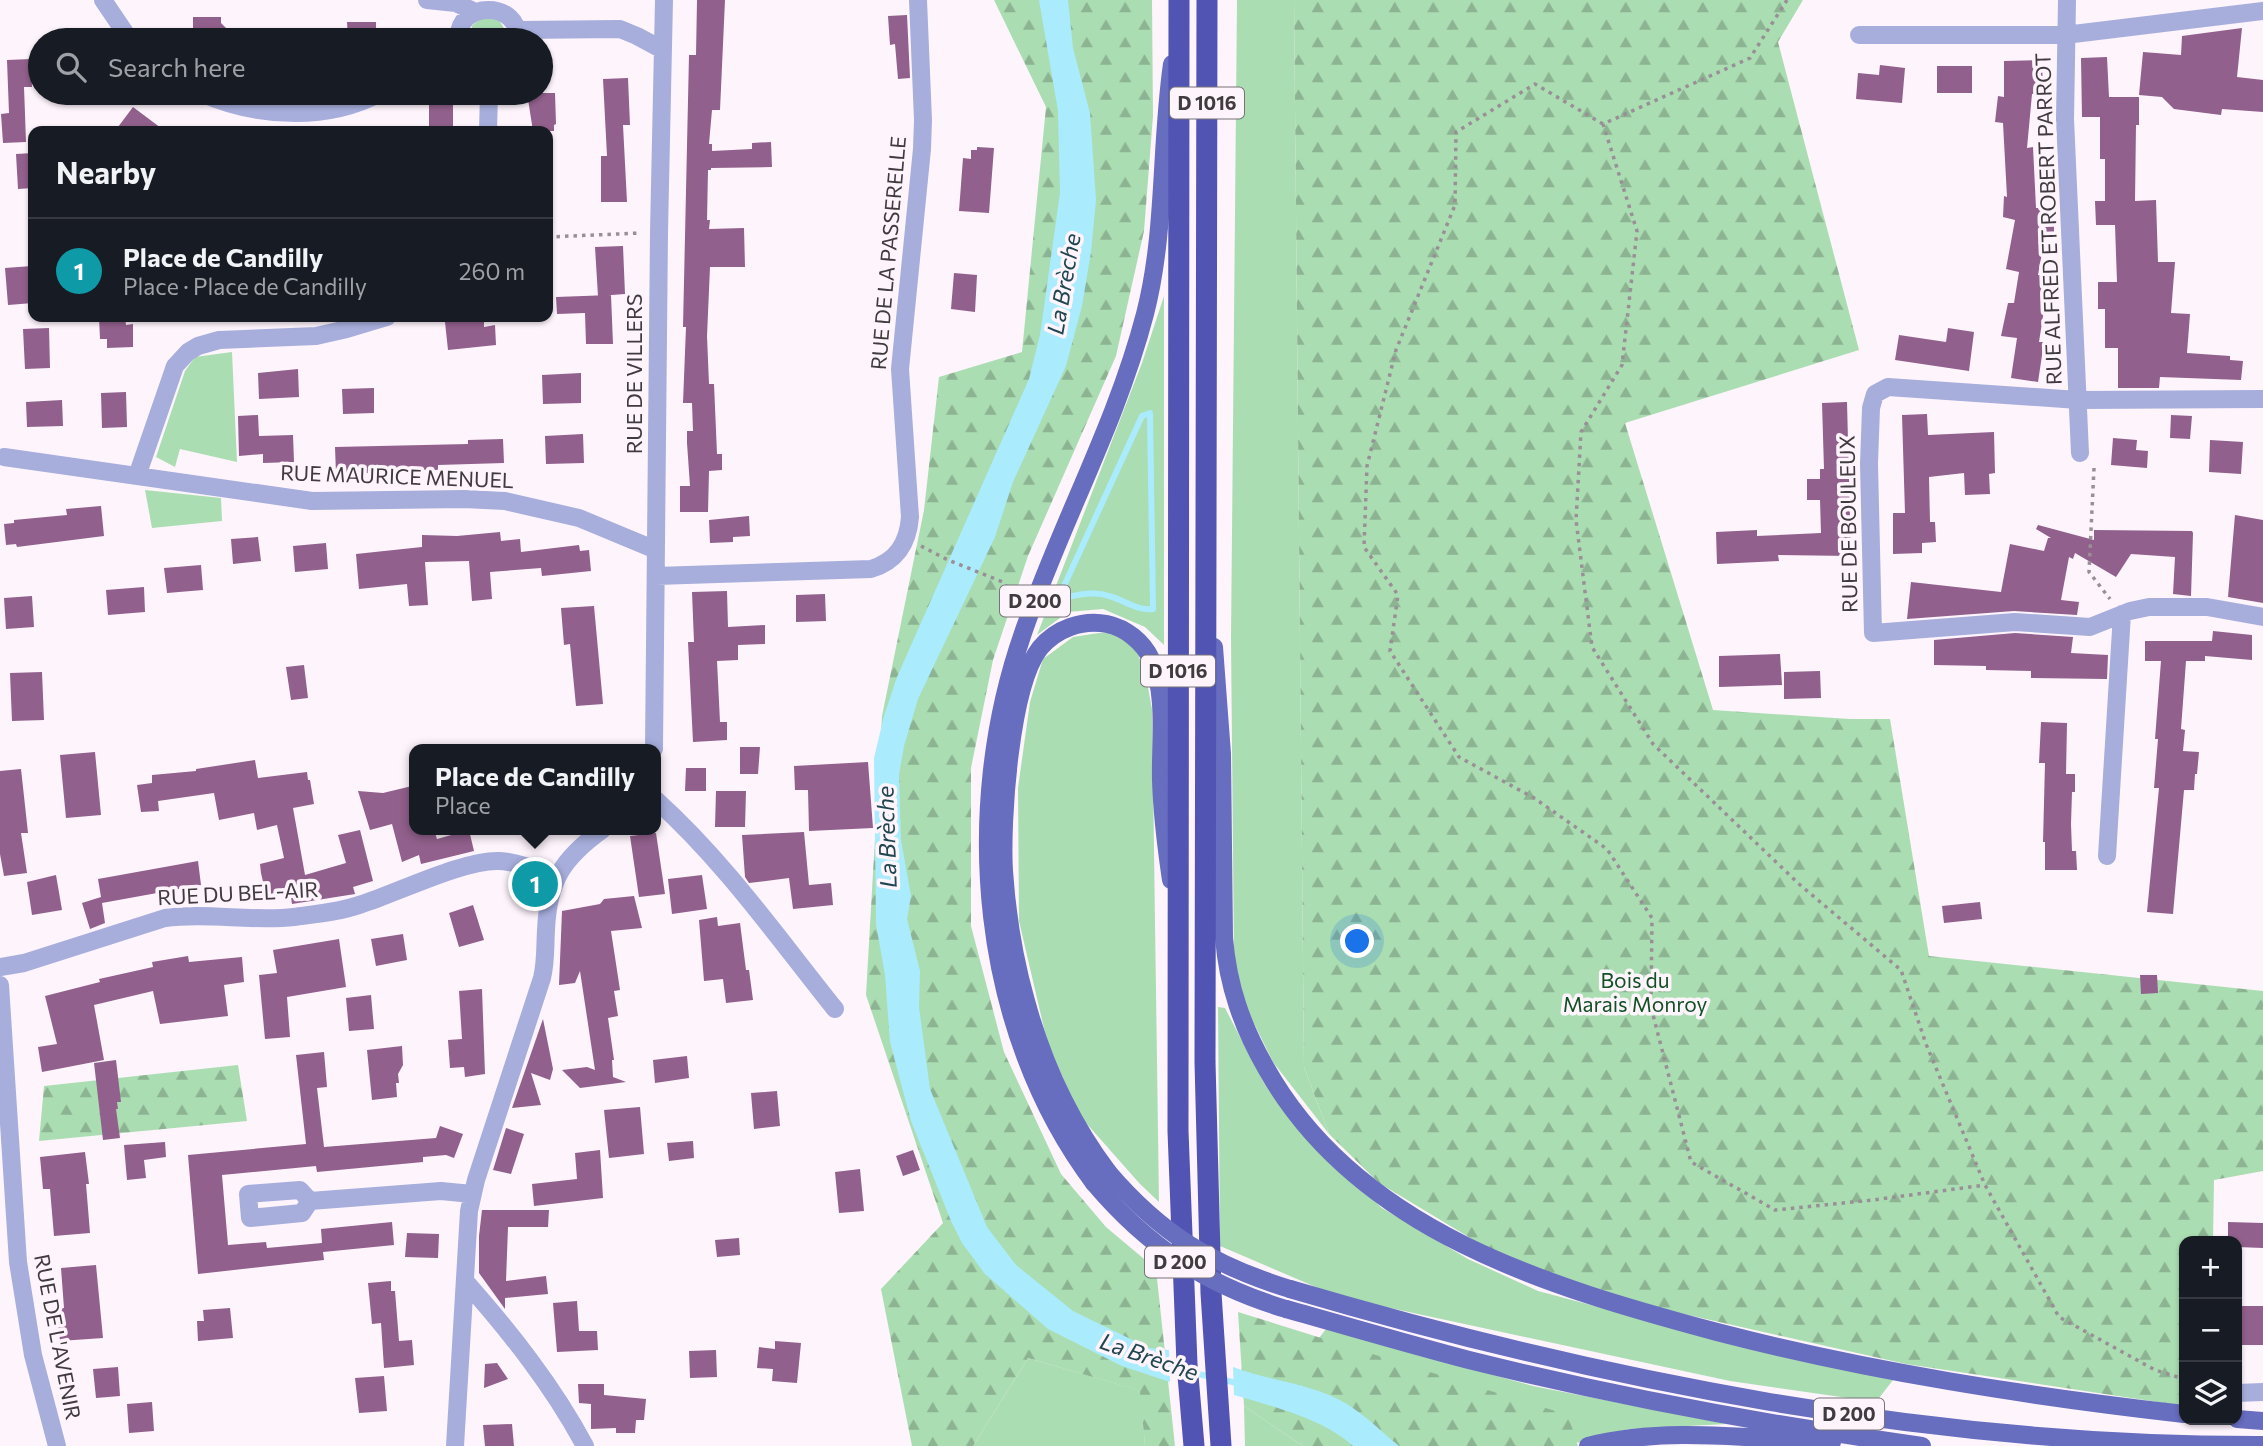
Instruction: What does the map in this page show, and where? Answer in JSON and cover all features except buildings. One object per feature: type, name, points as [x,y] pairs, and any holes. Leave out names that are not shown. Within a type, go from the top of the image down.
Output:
[{"type":"highway","name":"D 1016","points":[[1207,0],[1205,1062],[1213,1334],[1221,1446]]},
{"type":"highway","points":[[1207,206],[1218,0]]},
{"type":"highway","name":"D 1016","points":[[1179,8],[1179,1143],[1185,1327],[1194,1446]]},
{"type":"main road","name":"D 200","points":[[1179,8],[1165,108],[1156,254],[1145,315],[1112,415],[1032,607],[1016,653],[997,734],[989,808],[988,855],[992,916],[1008,997],[1022,1044],[1048,1107],[1068,1144],[1101,1178],[1188,1245],[1239,1272],[1290,1289],[1491,1344],[1633,1376],[1774,1403],[1922,1425],[2120,1442],[2263,1444]]},
{"type":"main road","name":"D 200","points":[[1207,562],[1222,741],[1223,911],[1230,982],[1244,1027],[1271,1077],[1307,1126],[1345,1166],[1406,1212],[1469,1248],[1544,1280],[1600,1299],[1750,1340],[1899,1373],[2015,1393],[2179,1413]]},
{"type":"main road","name":"D 200","points":[[1178,931],[1165,839],[1160,697],[1154,668],[1139,641],[1119,628],[1095,623],[1074,625],[1055,635],[1041,647],[1027,676],[1015,721],[1009,760],[1004,868],[1015,954],[1037,1037],[1067,1109],[1101,1178],[1132,1224],[1180,1262],[1224,1287],[1286,1309],[1469,1360],[1586,1387],[1722,1414],[1916,1445]]},
{"type":"main road","points":[[2242,1419],[2263,1421]]},
{"type":"main road","name":"D 200","points":[[1588,1446],[1615,1440],[1682,1435],[1916,1445]]},
{"type":"street","points":[[103,0],[122,28]]},
{"type":"street","points":[[427,0],[498,6],[512,18],[515,28]]},
{"type":"street","name":"RUE DE VILLERS","points":[[654,744],[664,0]]},
{"type":"street","name":"RUE DE LA PASSERELLE","points":[[907,539],[910,517],[900,369],[922,149],[918,0]]},
{"type":"street","name":"RUE ALFRED ET ROBERT PARROT","points":[[2067,0],[2065,119],[2080,453]]},
{"type":"street","points":[[460,28],[461,22],[480,5]]},
{"type":"street","points":[[1859,35],[2065,36],[2263,11]]},
{"type":"street","points":[[553,33],[620,29],[663,50]]},
{"type":"street","points":[[237,105],[289,113],[347,105]]},
{"type":"street","points":[[488,126],[489,105]]},
{"type":"street","points":[[137,476],[175,366],[188,352],[219,340],[316,336],[372,322]]},
{"type":"street","name":"RUE DE BOULEUX","points":[[2078,400],[1896,387],[1881,389],[1875,394],[1871,408],[1870,464],[1873,633],[2015,622],[2090,627],[2149,607],[2219,608],[2263,617]]},
{"type":"street","name":"RUE ALFRED ET ROBERT PARROT","points":[[2078,400],[2263,399]]},
{"type":"street","name":"RUE MAURICE MENUEL","points":[[1,457],[312,501],[505,501],[579,518],[656,550]]},
{"type":"street","points":[[656,576],[871,569],[889,562],[907,539]]},
{"type":"street","points":[[2107,856],[2122,614]]},
{"type":"street","points":[[661,805],[713,857],[835,1009]]},
{"type":"street","points":[[455,1446],[467,1229],[472,1194],[536,999],[545,959],[547,913],[556,878],[571,855],[595,835]]},
{"type":"street","name":"RUE DU BEL-AIR","points":[[0,967],[24,963],[165,918],[184,916],[276,919],[349,908],[478,864],[500,861],[556,878]]},
{"type":"street","name":"RUE DE L'AVENIR","points":[[0,985],[18,1262],[33,1355],[57,1446]]},
{"type":"street","points":[[310,1201],[440,1191],[472,1194]]},
{"type":"street","points":[[465,1282],[515,1341],[558,1401],[585,1446]]},
{"type":"street","points":[[2242,1392],[2263,1392]]},
{"type":"path","points":[[1603,124],[1750,58],[1787,0]]},
{"type":"path","points":[[1985,1185],[1775,1210],[1691,1162],[1651,1007],[1652,918],[1607,849],[1534,798],[1459,757],[1390,651],[1398,595],[1364,547],[1367,466],[1396,350],[1455,205],[1456,132],[1535,84],[1603,124],[1637,231],[1622,365],[1581,432],[1576,520],[1592,646],[1653,744],[1799,884],[1901,970],[1926,1044],[1985,1185],[2059,1317],[2155,1370],[2179,1377]]},
{"type":"path","points":[[553,237],[659,232]]},
{"type":"path","points":[[2079,431],[2094,460],[2089,572],[2122,614]]},
{"type":"path","points":[[907,539],[948,560],[1003,582],[1013,593],[1018,605]]},
{"type":"green space","points":[[994,0],[1152,0],[1153,116],[1144,231],[1116,356],[1028,556],[993,660],[971,768],[971,926],[1004,1052],[1061,1174],[1106,1227],[1156,1269],[1175,1446],[1145,1446],[1140,1391],[1028,1358],[973,1446],[912,1446],[881,1289],[943,1223],[866,995],[882,716],[924,510],[939,377],[1022,352],[1046,107]]},
{"type":"green space","points":[[1237,0],[1294,0],[1304,1067],[1329,1134],[1273,1062],[1247,1009],[1234,959],[1231,639]]},
{"type":"green space","name":"Bois du Marais Monroy","points":[[1294,0],[1803,0],[1778,42],[1859,350],[1625,423],[1713,710],[1890,719],[1929,956],[2263,991],[2263,1171],[2214,1180],[2213,1236],[2179,1236],[2179,1405],[1906,1364],[1675,1312],[1556,1278],[1487,1248],[1379,1183],[1329,1134],[1304,1067]]},
{"type":"green space","points":[[482,17],[499,20],[504,28],[472,28]]},
{"type":"green space","points":[[1164,296],[1164,645],[1145,627],[1103,609],[1068,612],[1037,635],[1142,363]]},
{"type":"green space","points":[[232,352],[237,462],[180,449],[175,467],[156,457],[185,371],[195,357]]},
{"type":"green space","points":[[145,490],[221,498],[222,521],[152,528]]},
{"type":"green space","points":[[1116,633],[1125,637],[1132,645],[1142,665],[1152,709],[1159,1202],[1079,1115],[1047,1041],[1019,921],[1018,788],[1030,702],[1043,659],[1073,637]]},
{"type":"green space","points":[[1218,1007],[1225,1008],[1264,1083],[1311,1144],[1382,1208],[1468,1259],[1538,1291],[1803,1361],[1893,1380],[1876,1402],[1730,1381],[1339,1297],[1220,1246]]},
{"type":"green space","points":[[238,1065],[247,1121],[39,1141],[44,1086]]},
{"type":"green space","points":[[1238,1312],[1568,1415],[1578,1446],[1303,1446],[1244,1406]]},
{"type":"green space","points":[[1326,1329],[1533,1386],[1727,1424],[1629,1429],[1576,1443],[1319,1338]]},
{"type":"green space","points":[[1028,1358],[1141,1391],[1145,1446],[973,1446]]},
{"type":"green space","points":[[1244,1406],[1303,1446],[1245,1446]]},
{"type":"water","name":"La Brèche","points":[[1039,0],[1068,0],[1073,48],[1090,113],[1096,200],[1091,252],[1082,306],[1066,366],[1013,482],[995,537],[918,699],[904,746],[899,775],[901,840],[911,896],[907,919],[920,971],[919,1007],[930,1089],[987,1227],[1016,1265],[1073,1311],[1149,1348],[1169,1350],[1170,1382],[1122,1366],[1048,1329],[985,1274],[962,1243],[911,1121],[890,1042],[885,975],[876,924],[874,758],[884,716],[897,677],[1029,379],[1040,335],[1060,193],[1058,111]]},
{"type":"water","name":"La Brèche","points":[[1233,1367],[1334,1397],[1361,1414],[1399,1446],[1353,1446],[1312,1421],[1234,1395]]},
{"type":"waterway","points":[[1150,413],[1153,609],[1141,608],[1103,594],[1058,599],[1142,416],[1150,413]]},
{"type":"waterway","name":"La Brèche","points":[[1164,1366],[1241,1384]]},
{"type":"place","name":"Place de Candilly","points":[[535,884]]}]
